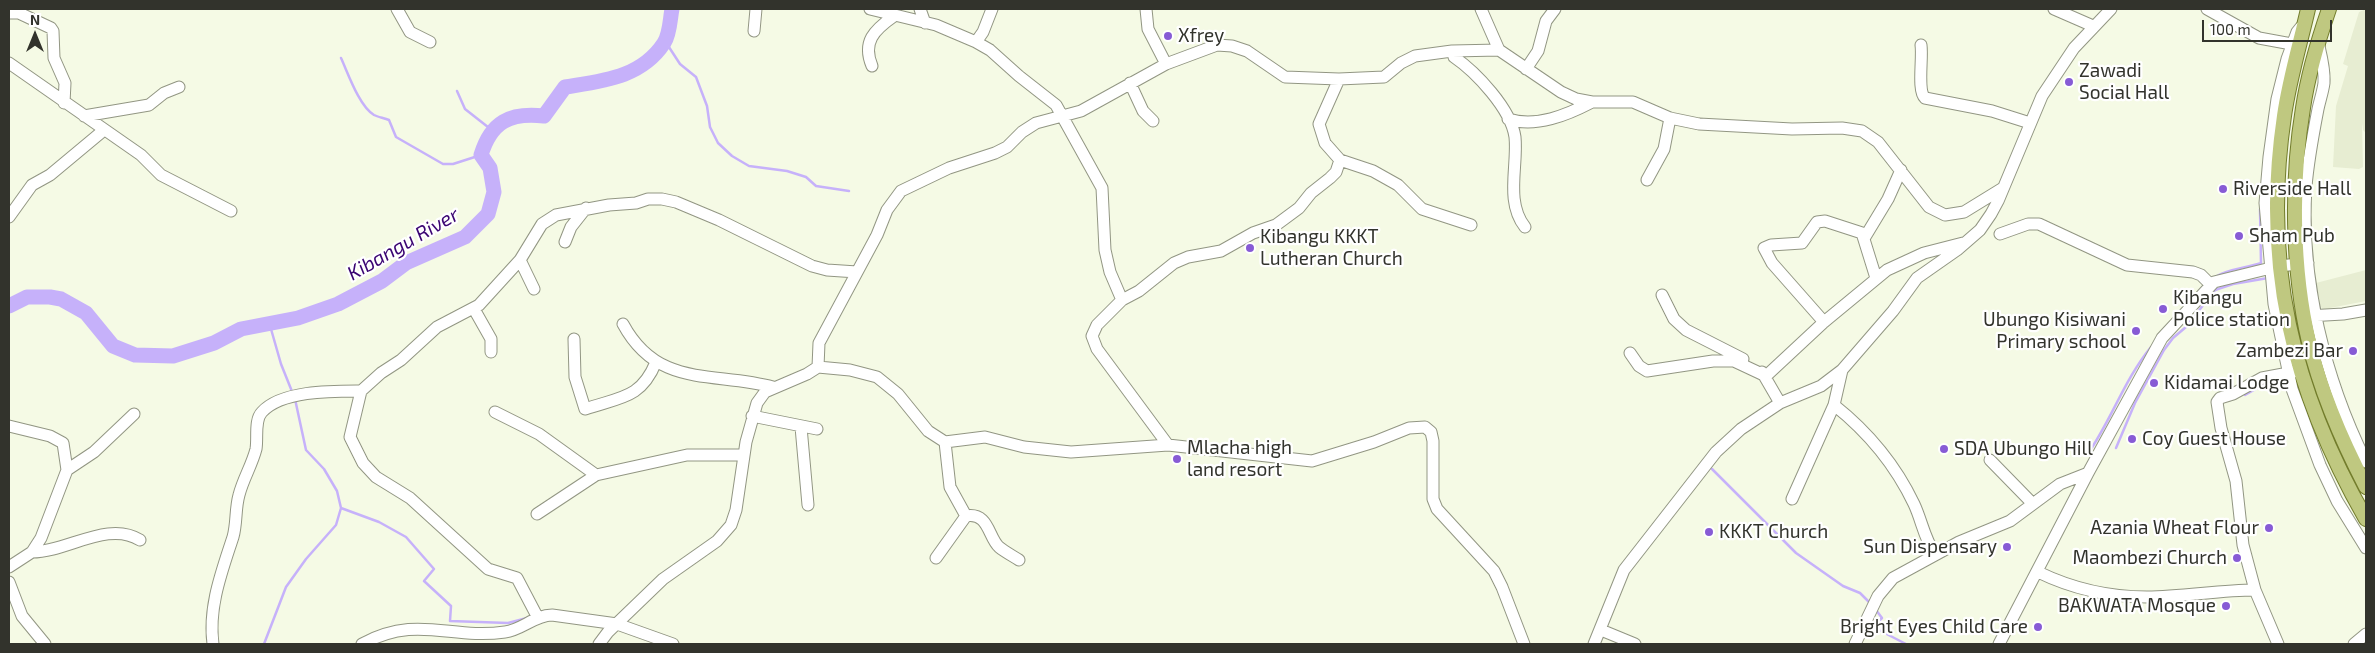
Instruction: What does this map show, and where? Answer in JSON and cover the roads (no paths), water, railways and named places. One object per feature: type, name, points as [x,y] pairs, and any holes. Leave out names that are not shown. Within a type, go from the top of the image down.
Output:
[{"type":"main road","points":[[2329,9],[2318,42],[2303,107],[2296,164],[2295,211],[2310,316],[2309,342],[2326,399],[2349,454],[2366,486]]},
{"type":"main road","points":[[2307,15],[2296,45],[2284,114],[2279,159],[2275,268],[2288,326],[2294,372],[2340,472],[2366,519]]},
{"type":"street","points":[[397,9],[410,32],[430,42]]},
{"type":"street","points":[[754,31],[756,9]]},
{"type":"street","points":[[870,9],[925,24],[936,25],[976,42],[990,50],[1056,105],[1102,188],[1105,250],[1110,272],[1122,300]]},
{"type":"street","points":[[920,9],[925,24]]},
{"type":"street","points":[[976,42],[983,32],[992,9]]},
{"type":"street","points":[[1146,9],[1148,29],[1166,64]]},
{"type":"street","points":[[1482,9],[1499,50],[1561,92],[1576,99],[1592,102],[1633,102],[1670,118],[1699,124],[1855,129],[1869,135],[1878,142],[1928,207],[1945,215],[1964,212],[2003,188]]},
{"type":"street","points":[[1526,69],[1538,51],[1546,21],[1556,9]]},
{"type":"street","points":[[2054,9],[2093,26]]},
{"type":"street","points":[[1594,644],[1624,570],[1716,452],[1741,429],[1780,403],[1821,386],[1842,370],[1894,311],[1917,278],[1980,230],[1991,214],[2042,96],[2093,26],[2111,9]]},
{"type":"street","points":[[2207,9],[2259,38],[2296,45]]},
{"type":"street","points":[[9,13],[19,13],[51,28],[53,32],[54,58],[66,84],[64,103]]},
{"type":"street","points":[[872,66],[868,48],[872,35],[894,16]]},
{"type":"street","points":[[818,366],[819,343],[857,272],[887,210],[901,191],[949,168],[1001,150],[1036,123],[1063,117],[1095,104],[1166,64],[1217,45],[1232,46],[1247,51],[1285,77],[1339,79],[1384,77],[1401,62],[1415,56],[1452,51],[1499,50]]},
{"type":"street","points":[[1921,45],[1921,93],[1924,98],[1992,110],[2030,123]]},
{"type":"street","points":[[1454,57],[1468,66],[1492,92],[1508,119],[1515,136],[1513,182],[1517,211],[1520,220],[1525,226]]},
{"type":"street","points":[[9,63],[141,155],[161,175],[231,211]]},
{"type":"street","points":[[1339,79],[1319,124],[1325,143],[1340,160],[1373,171],[1398,185],[1422,209],[1471,225]]},
{"type":"street","points":[[1130,83],[1143,111],[1153,121]]},
{"type":"street","points":[[84,116],[149,105],[164,93],[179,87]]},
{"type":"street","points":[[1508,119],[1523,123],[1539,121],[1564,114],[1592,102]]},
{"type":"street","points":[[1647,180],[1664,150],[1670,118]]},
{"type":"street","points":[[9,217],[32,185],[50,175],[104,130]]},
{"type":"street","points":[[1168,445],[1107,364],[1093,340],[1093,332],[1097,325],[1122,300],[1139,291],[1174,263],[1221,251],[1253,233],[1276,225],[1299,208],[1311,193],[1336,172],[1340,160]]},
{"type":"street","points":[[1865,237],[1888,199],[1901,170]]},
{"type":"street","points":[[538,618],[517,578],[488,569],[415,502],[384,483],[368,469],[350,438],[361,391],[380,373],[401,360],[437,327],[474,309],[520,260],[542,224],[556,215],[586,208],[636,204],[648,199],[676,202],[720,220],[812,266],[827,270],[857,272]]},
{"type":"street","points":[[565,242],[571,227],[586,208]]},
{"type":"street","points":[[1824,322],[1772,263],[1764,248],[1770,245],[1802,243],[1820,221],[1859,232],[1865,237],[1870,263],[1876,278]]},
{"type":"street","points":[[2000,234],[2028,224],[2039,224],[2127,265],[2193,272],[2200,275],[2210,284]]},
{"type":"street","points":[[1766,376],[1824,322],[1887,270],[1913,257],[1964,243]]},
{"type":"street","points":[[520,260],[534,289]]},
{"type":"street","points":[[1998,644],[2162,338],[2210,284],[2220,280],[2303,263]]},
{"type":"street","points":[[1662,295],[1674,319],[1686,330],[1721,349],[1749,361],[1766,376],[1780,403]]},
{"type":"street","points":[[474,309],[491,339],[491,352]]},
{"type":"street","points":[[2366,310],[2310,316],[2349,426],[2366,462]]},
{"type":"street","points":[[623,324],[631,339],[656,362],[690,376],[752,381],[773,387]]},
{"type":"street","points":[[574,339],[576,377],[585,409],[619,399],[641,387],[650,377],[656,362]]},
{"type":"street","points":[[1630,353],[1639,366],[1647,371],[1713,361],[1729,361],[1744,364],[1766,376]]},
{"type":"street","points":[[599,644],[663,579],[717,541],[731,524],[736,510],[743,456],[752,416],[760,397],[773,387],[807,374],[818,366],[850,370],[877,377],[898,394],[928,431],[945,442],[985,437],[1024,447],[1071,452],[1168,445],[1312,461],[1374,442],[1409,428],[1425,427],[1431,432],[1433,441],[1433,499],[1437,510],[1494,571],[1524,644]]},
{"type":"street","points":[[1792,499],[1834,405],[1842,370]]},
{"type":"street","points":[[2278,644],[2255,590],[2240,530],[2236,480],[2221,428],[2217,402],[2220,398],[2233,394],[2262,378],[2294,372],[2320,465],[2337,501],[2366,548]]},
{"type":"street","points":[[214,644],[213,613],[221,570],[234,531],[239,496],[255,450],[258,421],[262,412],[275,403],[294,396],[317,392],[361,391]]},
{"type":"street","points":[[1834,405],[1861,427],[1889,462],[1914,504],[1926,540],[1935,554]]},
{"type":"street","points":[[495,412],[538,434],[596,475]]},
{"type":"street","points":[[67,470],[94,452],[134,414]]},
{"type":"street","points":[[752,416],[817,429]]},
{"type":"street","points":[[9,426],[50,436],[63,443],[67,470],[45,530],[32,552],[9,567]]},
{"type":"street","points":[[802,427],[808,505]]},
{"type":"street","points":[[945,442],[950,487],[966,516]]},
{"type":"street","points":[[536,514],[596,475],[686,455],[743,456]]},
{"type":"street","points":[[1990,460],[2033,504]]},
{"type":"street","points":[[1855,644],[1881,591],[1893,578],[1935,554],[2010,521],[2067,480],[2088,473]]},
{"type":"street","points":[[966,516],[970,515],[984,522],[997,546],[1019,560]]},
{"type":"street","points":[[936,558],[966,516]]},
{"type":"street","points":[[32,552],[49,550],[115,534],[132,535],[140,540]]},
{"type":"street","points":[[2038,572],[2080,588],[2132,596],[2158,597],[2255,590]]},
{"type":"street","points":[[9,582],[22,616],[45,644]]},
{"type":"street","points":[[362,644],[385,634],[415,629],[430,628],[487,634],[508,632],[522,628],[547,615],[617,624],[673,644]]},
{"type":"street","points":[[1601,630],[1635,644]]},
{"type":"street","points":[[2354,644],[2366,634]]},
{"type":"waterway","name":"Kibangu River","points":[[9,306],[27,297],[61,299],[86,313],[113,346],[135,355],[173,356],[214,343],[241,329],[298,318],[338,304],[382,281],[406,263],[465,237],[488,214],[494,192],[490,168],[481,155],[490,134],[496,127],[512,118],[532,115],[544,116],[565,87],[607,80],[632,71],[644,64],[655,55],[664,43],[669,31],[672,9]]},
{"type":"waterway","points":[[665,41],[680,64],[696,77],[707,106],[710,127],[718,143],[732,156],[749,166],[787,171],[806,177],[816,186],[849,191]]},
{"type":"waterway","points":[[341,58],[354,89],[363,104],[374,115],[389,120],[396,137],[443,164],[453,164],[481,155]]},
{"type":"waterway","points":[[457,91],[465,109],[493,131]]},
{"type":"waterway","points":[[2215,277],[2231,270],[2261,263],[2260,209]]},
{"type":"waterway","points":[[2116,448],[2135,403],[2164,350],[2173,338],[2186,327],[2215,290],[2233,284],[2268,278]]},
{"type":"waterway","points":[[269,322],[281,364],[293,394]]},
{"type":"waterway","points":[[2087,455],[2133,373],[2151,347]]},
{"type":"waterway","points":[[2245,395],[2261,386],[2282,380]]},
{"type":"waterway","points":[[264,644],[286,587],[306,559],[336,525],[341,508],[337,491],[324,469],[306,450],[295,399]]},
{"type":"waterway","points":[[1712,469],[1796,553],[1843,586],[1860,593],[1871,604]]},
{"type":"waterway","points":[[341,508],[379,522],[406,537],[434,569],[424,581],[451,606],[450,621],[508,623],[527,618]]},
{"type":"waterway","points":[[1876,610],[1882,618],[1873,627],[1906,644]]},
{"type":"place","name":"Xfrey","points":[[1168,36]]},
{"type":"place","name":"Zawadi Social Hall","points":[[2069,82]]},
{"type":"place","name":"Riverside Hall","points":[[2223,189]]},
{"type":"place","name":"Sham Pub","points":[[2239,236]]},
{"type":"place","name":"Kibangu KKKT Lutheran Church","points":[[1250,248]]},
{"type":"place","name":"Kibangu Police station","points":[[2163,309]]},
{"type":"place","name":"Ubungo Kisiwani Primary school","points":[[2136,331]]},
{"type":"place","name":"Zambezi Bar","points":[[2353,351]]},
{"type":"place","name":"Kidamai Lodge","points":[[2154,383]]},
{"type":"place","name":"Coy Guest House","points":[[2132,439]]},
{"type":"place","name":"SDA Ubungo Hill","points":[[1944,449]]},
{"type":"place","name":"Mlacha high land resort","points":[[1177,459]]},
{"type":"place","name":"Azania Wheat Flour","points":[[2269,528]]},
{"type":"place","name":"KKKT Church","points":[[1709,532]]},
{"type":"place","name":"Sun Dispensary","points":[[2007,547]]},
{"type":"place","name":"Maombezi Church","points":[[2237,558]]},
{"type":"place","name":"BAKWATA Mosque","points":[[2226,606]]},
{"type":"place","name":"Bright Eyes Child Care","points":[[2038,627]]}]
